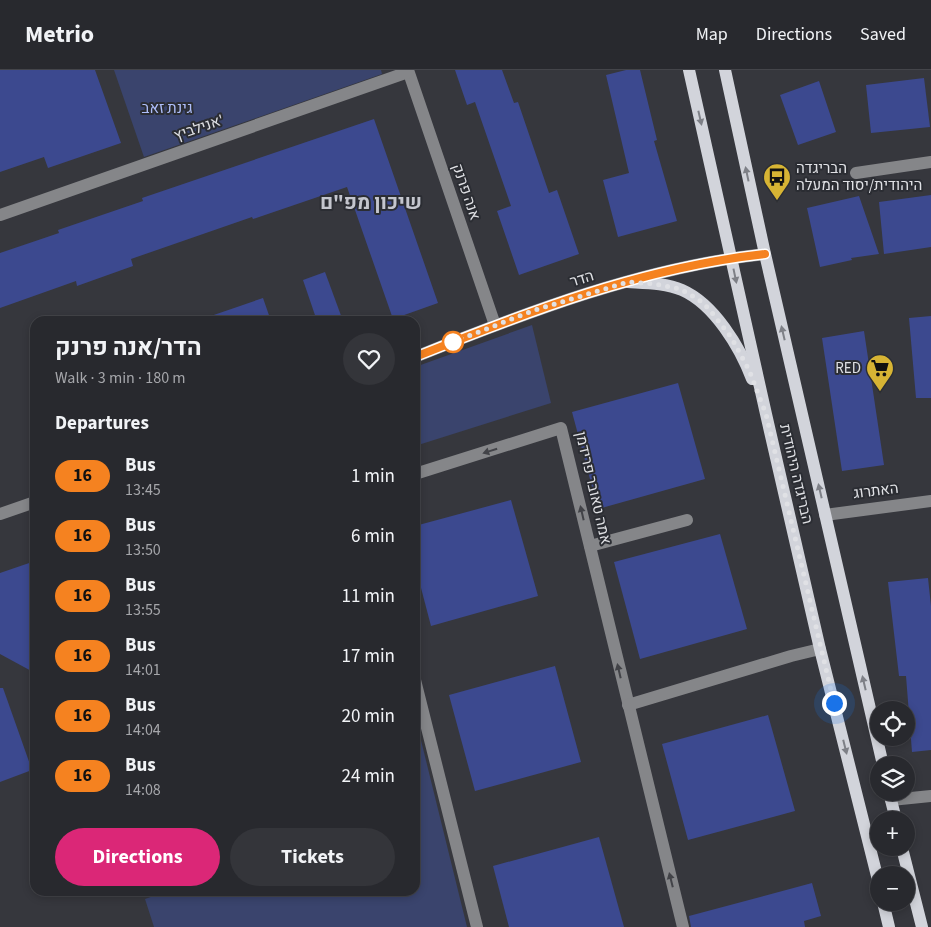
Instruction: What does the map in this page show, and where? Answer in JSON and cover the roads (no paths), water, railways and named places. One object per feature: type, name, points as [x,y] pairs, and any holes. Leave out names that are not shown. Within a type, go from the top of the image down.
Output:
[{"type":"main road","name":"הבריגדה היהודית","points":[[689,70],[820,649],[874,866]]},
{"type":"main road","name":"הבריגדה היהודית","points":[[725,70],[765,254],[881,756]]},
{"type":"main road","points":[[628,282],[655,284],[680,289],[698,299],[709,309],[731,337],[749,370],[766,414]]},
{"type":"main road","points":[[904,856],[922,927]]},
{"type":"main road","points":[[885,911],[889,927]]},
{"type":"street","name":"אנילביץ'","points":[[0,215],[408,71]]},
{"type":"street","name":"אנה פרנק","points":[[408,71],[495,325]]},
{"type":"street","points":[[856,173],[931,162]]},
{"type":"street","name":"הדר","points":[[420,355],[535,310],[628,282],[731,258],[765,254]]},
{"type":"street","name":"אמה טאובר פרידמן","points":[[420,472],[561,428],[683,927]]},
{"type":"street","name":"האתרוג","points":[[825,514],[931,500]]},
{"type":"street","points":[[0,514],[30,504]]},
{"type":"street","points":[[590,546],[687,520]]},
{"type":"street","points":[[628,705],[820,649]]},
{"type":"street","points":[[420,700],[476,927]]},
{"type":"street","points":[[915,796],[931,796]]},
{"type":"place","name":"הבריגדה היהודית/יסוד המעלה","points":[[777,201]]},
{"type":"place","name":"RED","points":[[880,392]]},
{"type":"district","name":"שיכון מפ\"ם","points":[[371,203]]},
{"type":"park label","name":"גינת זאב","points":[[167,108]]}]
